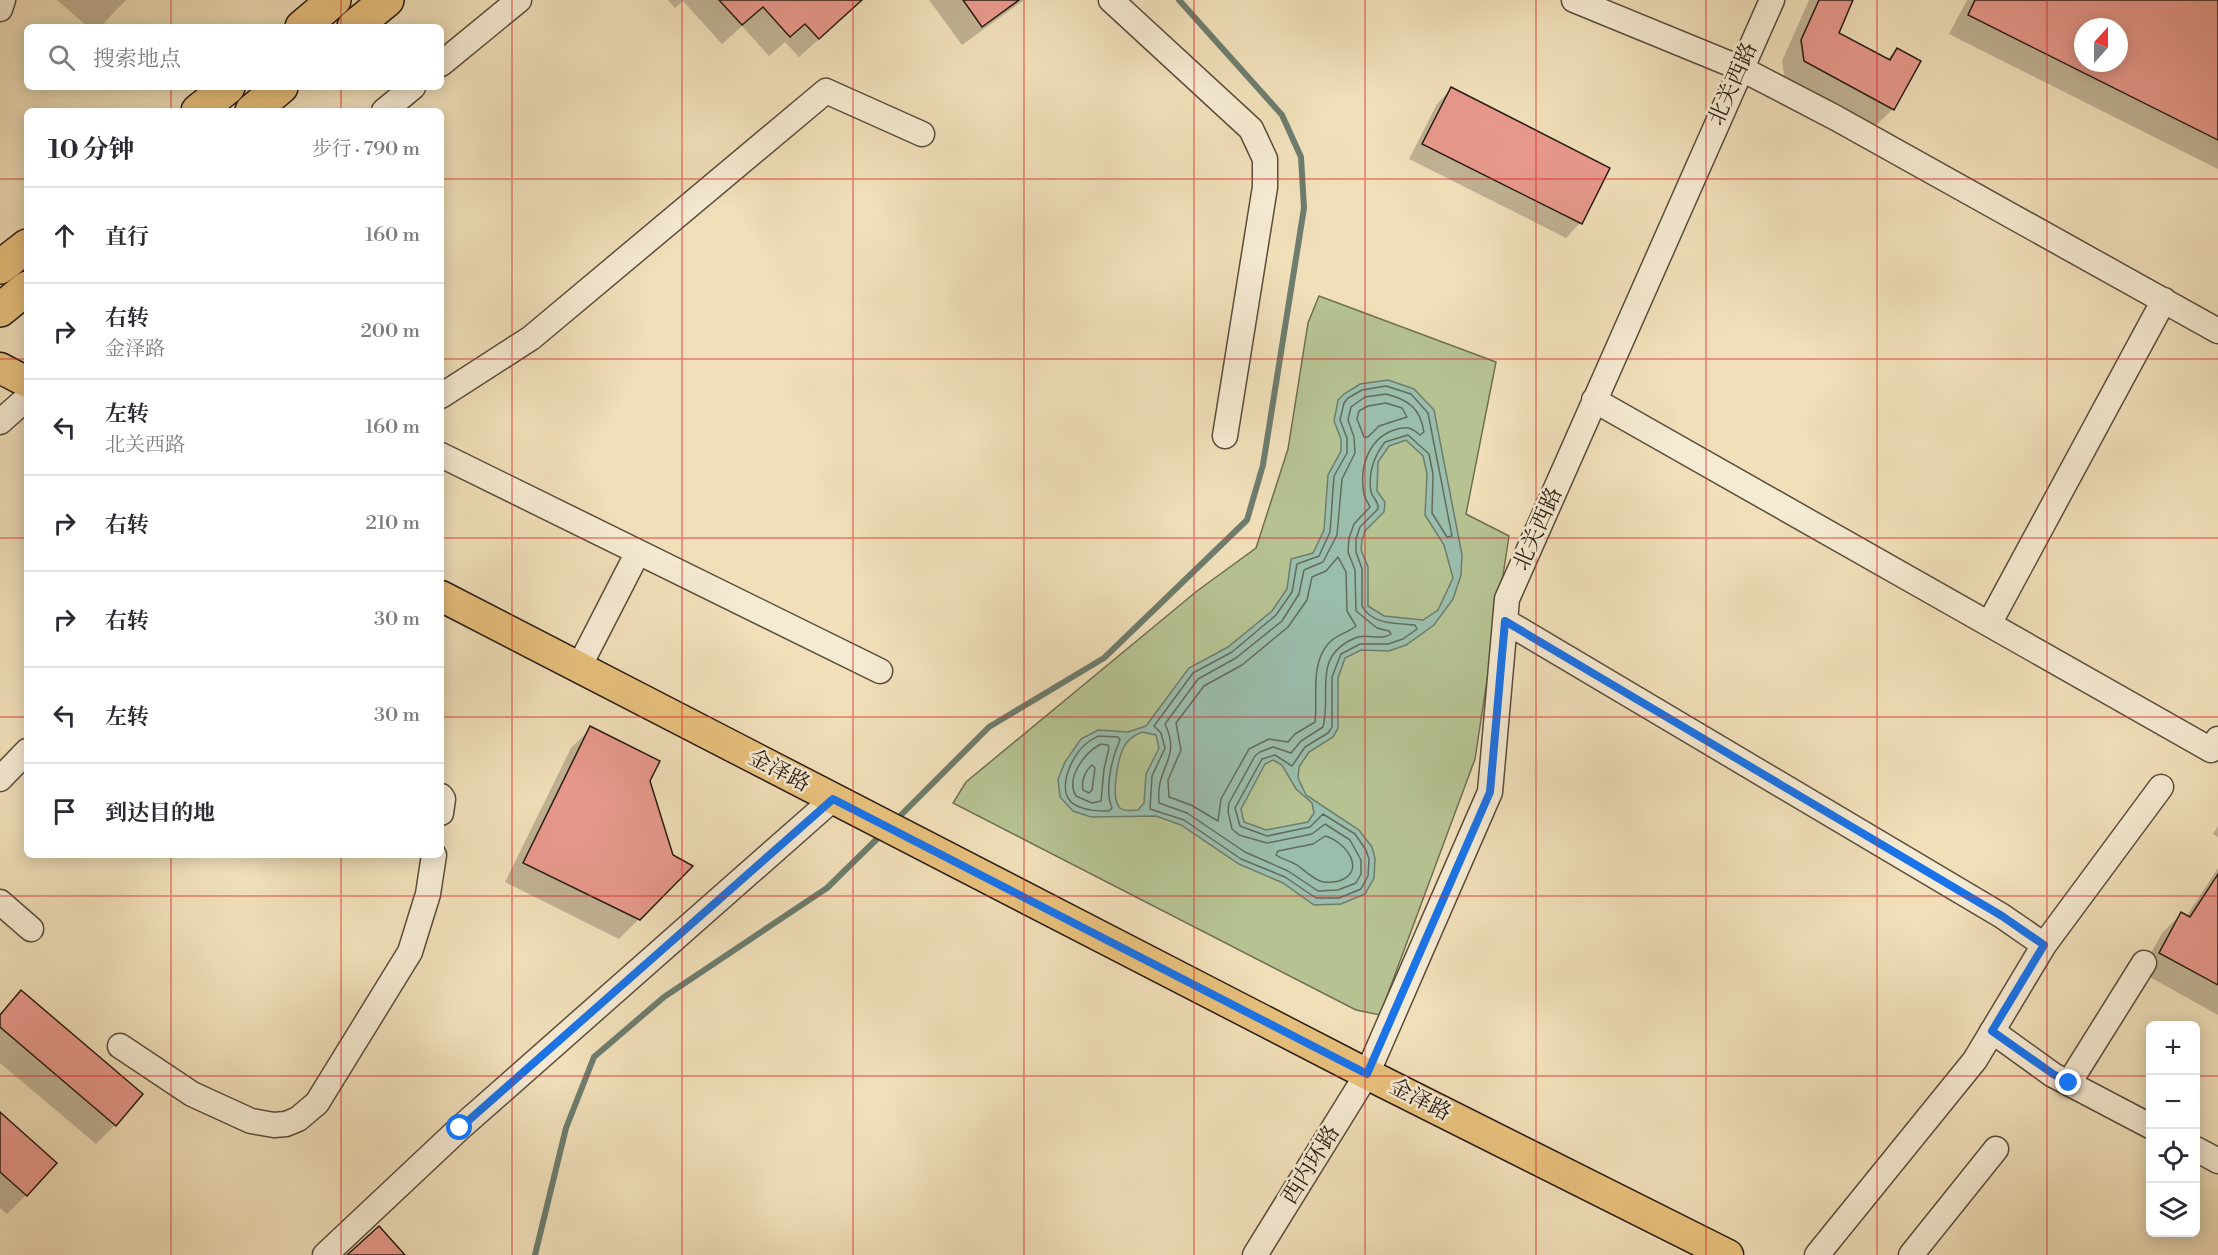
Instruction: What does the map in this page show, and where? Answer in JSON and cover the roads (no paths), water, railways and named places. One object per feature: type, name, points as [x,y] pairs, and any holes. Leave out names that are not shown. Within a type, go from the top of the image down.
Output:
[{"type":"highway","points":[[306,24],[334,0]]},
{"type":"highway","points":[[358,24],[387,0]]},
{"type":"highway","points":[[202,108],[224,90]]},
{"type":"highway","points":[[256,108],[277,90]]},
{"type":"highway","points":[[0,267],[24,248]]},
{"type":"highway","points":[[0,310],[24,290]]},
{"type":"main road","points":[[0,368],[24,380]]},
{"type":"main road","name":"金泽路","points":[[444,598],[1367,1074],[1728,1255]]},
{"type":"street","points":[[0,9],[3,0]]},
{"type":"street","points":[[444,62],[519,0]]},
{"type":"street","points":[[1111,0],[1251,129],[1265,159],[1265,187],[1225,436]]},
{"type":"street","points":[[1574,0],[1740,68],[1836,118],[2218,331]]},
{"type":"street","name":"北关西路","points":[[1367,1074],[1490,792],[1507,599],[1772,0]]},
{"type":"street","points":[[388,108],[409,90]]},
{"type":"street","points":[[444,394],[531,338],[826,91],[922,134]]},
{"type":"street","points":[[1989,624],[2164,300]]},
{"type":"street","points":[[1594,400],[2211,750],[2218,739]]},
{"type":"street","points":[[0,422],[24,401]]},
{"type":"street","points":[[444,456],[880,671]]},
{"type":"street","points":[[579,667],[638,552]]},
{"type":"street","points":[[1505,621],[1982,904],[2044,945]]},
{"type":"street","points":[[0,779],[24,754]]},
{"type":"street","points":[[1817,1255],[1975,1060],[2044,945],[2161,787]]},
{"type":"street","points":[[325,1255],[460,1128],[833,799]]},
{"type":"street","points":[[120,1046],[192,1094],[251,1121],[274,1125],[298,1119],[317,1103],[410,952],[428,894],[434,858]]},
{"type":"street","points":[[0,902],[31,929]]},
{"type":"street","points":[[2069,1083],[2144,963]]},
{"type":"street","points":[[1992,1031],[2053,1074],[2146,1123]]},
{"type":"street","name":"西内环路","points":[[1255,1255],[1367,1074]]},
{"type":"street","points":[[1911,1255],[1996,1149]]},
{"type":"street","points":[[2200,1151],[2218,1161]]},
{"type":"water","points":[[1388,380],[1414,389],[1434,410],[1462,555],[1461,575],[1453,599],[1434,625],[1406,645],[1389,651],[1361,650],[1345,658],[1338,678],[1338,728],[1333,737],[1309,752],[1299,767],[1298,778],[1306,795],[1359,830],[1372,847],[1375,858],[1374,878],[1365,894],[1341,904],[1314,905],[1283,883],[1239,864],[1181,825],[1156,816],[1091,817],[1073,811],[1060,797],[1058,779],[1065,762],[1081,739],[1098,730],[1128,732],[1146,726],[1189,668],[1228,647],[1272,611],[1287,589],[1291,559],[1313,553],[1324,530],[1328,475],[1341,451],[1341,439],[1334,421],[1338,400],[1360,384]],"holes":[[[1406,440],[1423,456],[1427,474],[1425,515],[1444,545],[1453,578],[1438,610],[1423,620],[1384,616],[1368,606],[1368,567],[1361,550],[1365,531],[1384,512],[1385,502],[1377,491],[1378,462],[1389,446]],[[1142,732],[1156,735],[1159,748],[1146,774],[1144,803],[1138,810],[1124,810],[1117,803],[1115,788],[1117,769],[1122,752],[1132,738]],[[1273,760],[1282,765],[1296,789],[1312,803],[1314,813],[1308,822],[1266,830],[1244,822],[1241,809],[1265,764]]]},
{"type":"waterway","points":[[895,821],[989,727],[1104,658],[1247,520],[1263,465],[1304,208],[1301,157],[1282,115],[1179,0]]},
{"type":"waterway","points":[[535,1255],[566,1128],[594,1057],[664,997],[827,888],[882,834]]}]
